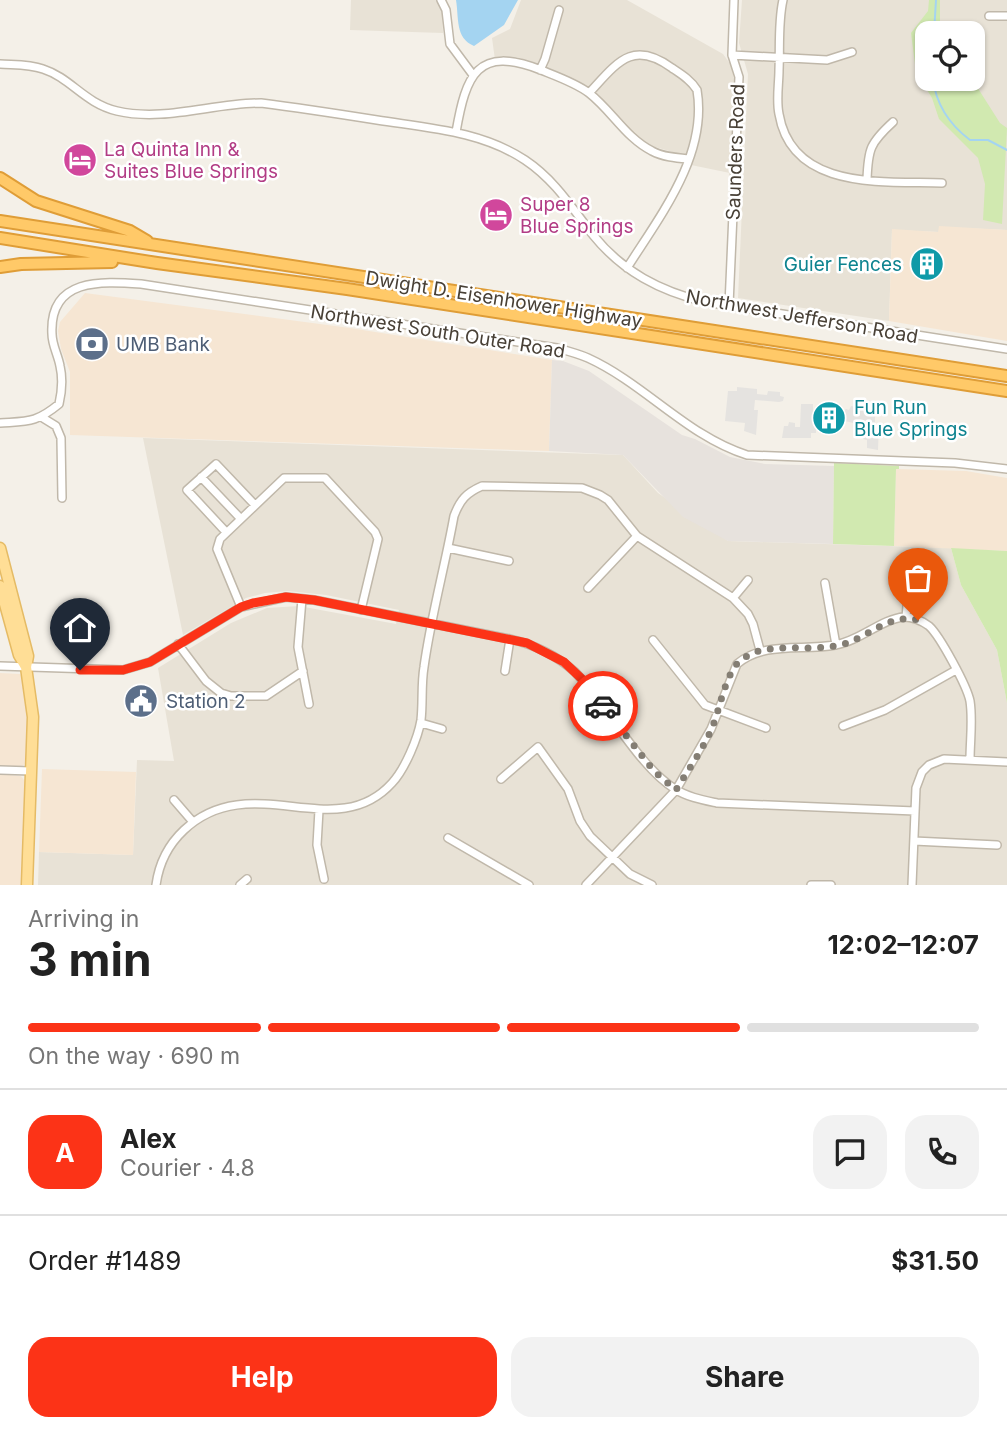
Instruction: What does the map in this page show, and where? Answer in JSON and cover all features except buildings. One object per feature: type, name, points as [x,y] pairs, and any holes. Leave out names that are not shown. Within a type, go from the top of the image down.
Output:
[{"type":"highway","points":[[0,178],[36,201],[130,231],[152,245]]},
{"type":"highway","name":"Dwight D. Eisenhower Highway","points":[[0,221],[1007,376]]},
{"type":"highway","name":"Dwight D. Eisenhower Highway","points":[[0,238],[1007,391]]},
{"type":"highway","points":[[0,267],[100,261],[157,263]]},
{"type":"main road","points":[[0,548],[28,656],[26,667],[33,708],[27,885]]},
{"type":"main road","points":[[0,586],[19,655],[26,667]]},
{"type":"street","points":[[441,0],[446,10],[450,44],[473,75]]},
{"type":"street","name":"Saunders Road","points":[[729,305],[739,77],[732,55],[734,0]]},
{"type":"street","points":[[783,0],[778,113],[791,142],[809,163],[839,177],[942,183]]},
{"type":"street","points":[[540,70],[559,10]]},
{"type":"street","points":[[989,16],[1007,16]]},
{"type":"street","points":[[732,55],[827,60],[852,52]]},
{"type":"street","points":[[589,93],[612,68],[642,53],[667,64],[697,90],[699,110],[684,174],[627,268]]},
{"type":"street","points":[[456,132],[462,98],[473,75],[490,64],[506,60],[540,70],[589,93],[616,122],[644,146],[655,153],[688,159]]},
{"type":"street","name":"Northwest Jefferson Road","points":[[0,64],[44,69],[67,82],[92,102],[119,111],[156,114],[229,104],[261,103],[456,132],[496,144],[536,167],[566,198],[604,247],[627,268],[652,284],[682,297],[1007,349]]},
{"type":"street","points":[[867,180],[869,150],[876,137],[893,122]]},
{"type":"street","name":"Northwest South Outer Road","points":[[43,418],[59,404],[62,388],[60,367],[51,335],[53,313],[67,293],[81,285],[116,282],[557,348],[589,358],[718,444],[747,455],[955,463],[1007,469]]},
{"type":"street","points":[[0,424],[43,418],[56,426],[63,449],[60,478],[62,498]]},
{"type":"street","points":[[226,533],[187,490],[216,464],[255,505]]},
{"type":"street","points":[[201,477],[241,519]]},
{"type":"street","points":[[241,607],[217,549],[219,539],[284,478],[325,478],[375,532],[378,540],[361,610]]},
{"type":"street","points":[[156,885],[159,867],[176,838],[192,822],[211,811],[250,803],[284,804],[319,810],[356,807],[382,793],[402,771],[421,723],[424,669],[454,516],[462,499],[474,490],[491,485],[590,490],[608,500],[636,536],[733,597],[753,624],[760,650]]},
{"type":"street","points":[[588,588],[636,536]]},
{"type":"street","points":[[448,548],[509,561]]},
{"type":"street","points":[[733,597],[748,580]]},
{"type":"street","points":[[825,583],[836,645]]},
{"type":"street","points":[[906,617],[909,585]]},
{"type":"street","points":[[0,666],[123,670],[150,662],[241,607],[270,599],[302,599],[510,639],[541,648],[564,662],[583,680],[654,771],[676,790],[717,803],[915,811]]},
{"type":"street","points":[[302,599],[298,647],[309,704]]},
{"type":"street","points":[[586,885],[676,790],[706,740],[737,664],[760,650],[836,645],[906,617],[929,626],[962,680],[970,703],[970,760]]},
{"type":"street","points":[[505,671],[510,639]]},
{"type":"street","points":[[653,640],[705,705],[766,728]]},
{"type":"street","points":[[178,645],[206,681],[221,693],[231,696],[265,696],[278,690],[303,671]]},
{"type":"street","points":[[842,726],[885,710],[956,670]]},
{"type":"street","points":[[421,723],[442,729]]},
{"type":"street","points":[[501,779],[538,747],[568,789],[580,821],[590,836],[629,874],[652,885]]},
{"type":"street","points":[[912,885],[918,780],[929,765],[944,759],[1007,762]]},
{"type":"street","points":[[0,770],[31,771]]},
{"type":"street","points":[[174,800],[192,822]]},
{"type":"street","points":[[319,810],[317,845],[324,879]]},
{"type":"street","points":[[448,838],[529,885]]},
{"type":"street","points":[[914,841],[997,845]]},
{"type":"street","points":[[240,885],[247,878]]},
{"type":"street","points":[[811,885],[831,885]]},
{"type":"shaded area","points":[[351,0],[447,0],[442,8],[443,33],[350,30]]},
{"type":"shaded area","points":[[521,0],[627,0],[723,54],[731,65],[734,79],[730,173],[691,165],[683,155],[645,144],[585,87],[550,70],[517,57],[495,60],[492,38],[510,29]]},
{"type":"shaded area","points":[[742,0],[1007,0],[1007,230],[939,227],[939,232],[892,230],[889,321],[738,298],[748,74],[739,43]]},
{"type":"shaded area","points":[[939,226],[1007,230],[1007,341],[889,321],[892,229],[938,232]]},
{"type":"shaded area","points":[[85,293],[350,328],[552,360],[549,451],[70,435],[70,372],[61,349],[58,331],[60,322]]},
{"type":"shaded area","points":[[552,360],[563,361],[589,371],[682,435],[730,457],[765,464],[834,466],[833,544],[728,541],[683,517],[623,455],[549,451]]},
{"type":"shaded area","points":[[737,387],[757,389],[757,394],[780,392],[780,396],[784,397],[783,401],[779,402],[755,400],[754,410],[758,410],[756,435],[744,431],[745,423],[725,421],[728,391],[737,391]]},
{"type":"shaded area","points":[[801,404],[813,404],[813,410],[817,410],[816,433],[811,433],[811,438],[782,438],[784,426],[788,426],[789,422],[800,427]]},
{"type":"shaded area","points":[[851,406],[871,411],[870,415],[875,416],[875,424],[879,424],[878,450],[867,448],[867,440],[863,439],[863,428],[868,427],[868,422],[865,426],[841,420],[842,413]]},
{"type":"shaded area","points":[[143,438],[623,455],[658,493],[728,541],[951,548],[961,585],[997,650],[1007,703],[1007,885],[38,885],[39,852],[133,855],[137,760],[174,761],[158,668],[231,623],[267,608],[299,606],[396,624],[399,610],[326,595],[288,591],[246,598],[183,635]]},
{"type":"shaded area","points":[[896,469],[966,471],[1007,478],[1007,551],[894,546]]},
{"type":"shaded area","points":[[0,673],[20,674],[25,680],[30,728],[27,763],[22,766],[0,766]]},
{"type":"shaded area","points":[[42,769],[136,772],[133,855],[39,852]]},
{"type":"shaded area","points":[[0,774],[21,776],[27,784],[25,885],[0,885]]},
{"type":"green space","points":[[929,0],[940,0],[940,21],[920,21],[928,11]]},
{"type":"green space","points":[[915,28],[915,64],[911,33]]},
{"type":"green space","points":[[928,91],[980,91],[1000,123],[1007,128],[1002,224],[983,220],[985,184],[978,158],[939,119]]},
{"type":"green space","points":[[834,463],[899,466],[899,469],[896,469],[894,546],[833,544]]},
{"type":"green space","points":[[951,548],[1007,551],[1007,703],[997,650],[961,585]]},
{"type":"water","points":[[456,0],[518,0],[504,25],[474,46],[461,33]]},
{"type":"waterway","points":[[935,21],[936,0]]},
{"type":"waterway","points":[[936,91],[950,121],[970,140],[988,140],[1007,150]]},
{"type":"way so far","points":[[603,706],[654,771],[676,790],[706,740],[737,664],[745,657],[760,650],[820,648],[845,643],[895,619],[906,617],[918,620]]},
{"type":"place","name":"La Quinta Inn & Suites Blue Springs","points":[[80,160]]},
{"type":"place","name":"Super 8 Blue Springs","points":[[496,215]]},
{"type":"place","name":"Guier Fences","points":[[927,264]]},
{"type":"place","name":"UMB Bank","points":[[92,344]]},
{"type":"place","name":"Fun Run Blue Springs","points":[[829,418]]},
{"type":"place","name":"Station 2","points":[[141,701]]},
{"type":"route","points":[[80,670],[123,670],[150,662],[241,607],[286,597],[314,600],[527,643],[564,662],[583,680],[603,706]]}]
